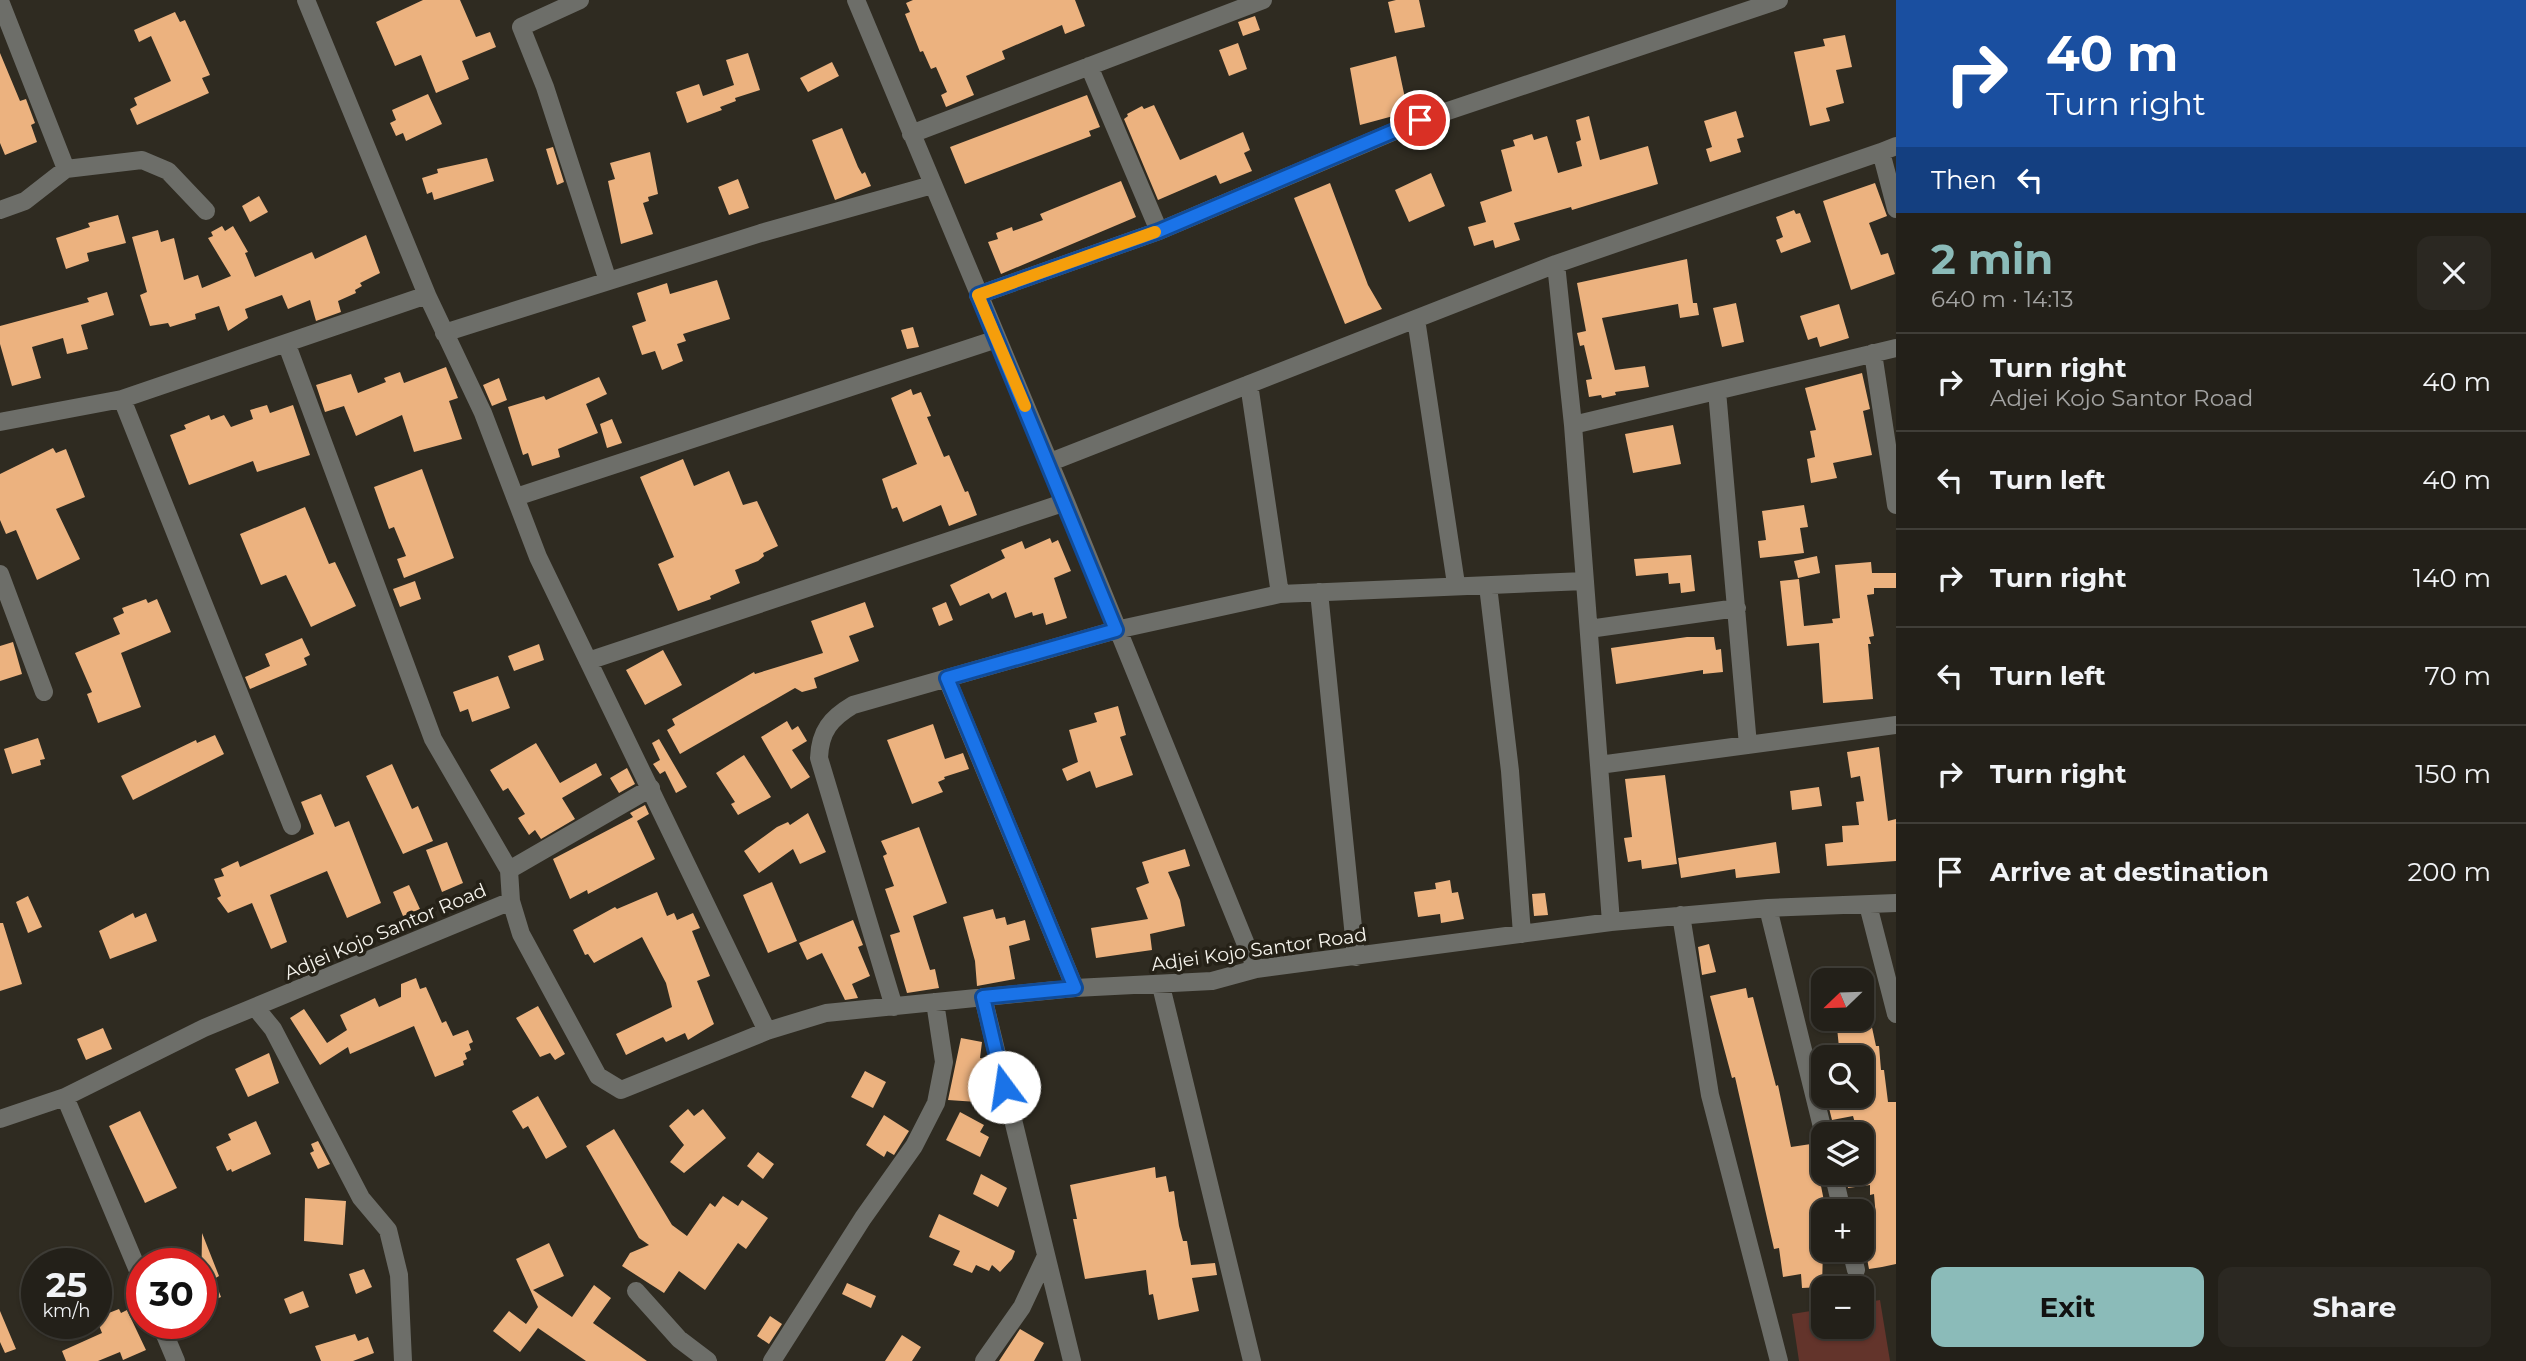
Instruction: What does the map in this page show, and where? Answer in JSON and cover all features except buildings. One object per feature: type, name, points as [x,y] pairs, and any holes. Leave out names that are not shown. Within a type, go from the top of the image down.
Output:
[{"type":"street","points":[[306,0],[427,295],[483,413],[538,556],[767,1031]]},
{"type":"street","points":[[580,0],[521,27],[545,87],[608,281]]},
{"type":"street","points":[[856,0],[1066,502],[1256,969]]},
{"type":"street","points":[[911,134],[1263,0]]},
{"type":"street","points":[[978,295],[1159,231],[1420,120],[1779,0]]},
{"type":"street","points":[[0,1],[66,169]]},
{"type":"street","points":[[1088,66],[1159,231]]},
{"type":"street","points":[[1048,463],[1556,264],[1889,149],[1896,209]]},
{"type":"street","points":[[0,210],[24,201],[66,169],[142,160],[168,171],[206,211]]},
{"type":"street","points":[[444,333],[761,233],[932,185]]},
{"type":"street","points":[[1556,264],[1573,425],[1611,922]]},
{"type":"street","points":[[0,422],[122,399],[287,345],[427,295]]},
{"type":"street","points":[[1416,319],[1456,584]]},
{"type":"street","points":[[516,496],[997,339]]},
{"type":"street","points":[[287,345],[433,739],[509,870],[511,901]]},
{"type":"street","points":[[1573,425],[1896,348]]},
{"type":"street","points":[[1873,353],[1896,505]]},
{"type":"street","points":[[1249,384],[1280,594]]},
{"type":"street","points":[[1717,391],[1748,745]]},
{"type":"street","points":[[122,399],[292,826]]},
{"type":"street","points":[[588,661],[1066,502]]},
{"type":"street","points":[[0,574],[44,692]]},
{"type":"street","points":[[894,1007],[819,758],[819,740],[836,715],[853,705],[1116,630],[1280,594],[1456,584],[1488,586],[1585,581]]},
{"type":"street","points":[[1488,586],[1510,771],[1522,934]]},
{"type":"street","points":[[1319,592],[1356,957]]},
{"type":"street","points":[[1589,629],[1737,608]]},
{"type":"street","points":[[947,678],[1075,988]]},
{"type":"street","points":[[1600,765],[1896,725]]},
{"type":"street","points":[[509,870],[651,788]]},
{"type":"street","name":"Adjei Kojo Santor Road","points":[[0,1119],[65,1097],[255,1007],[511,901],[521,934],[598,1076],[621,1090],[767,1031],[826,1013],[1075,988],[1161,986],[1212,981],[1256,969],[1611,922],[1768,908],[1896,903]]},
{"type":"street","points":[[1868,905],[1896,1014]]},
{"type":"street","points":[[1768,908],[1821,1122]]},
{"type":"street","points":[[1681,915],[1710,1095],[1779,1361]]},
{"type":"street","points":[[1161,986],[1252,1361]]},
{"type":"street","points":[[983,997],[1072,1361]]},
{"type":"street","points":[[772,1361],[856,1229],[914,1146],[936,1103],[944,1062],[935,1002]]},
{"type":"street","points":[[255,1007],[273,1029],[361,1198],[388,1230],[399,1275],[405,1359]]},
{"type":"street","points":[[65,1097],[129,1248]]},
{"type":"street","points":[[984,1361],[1022,1307],[1045,1258]]},
{"type":"street","points":[[1854,1262],[1856,1270]]},
{"type":"street","points":[[636,1291],[679,1339],[708,1361]]},
{"type":"street","points":[[167,1339],[176,1361]]},
{"type":"shaded area","points":[[1880,1300],[1890,1361],[1799,1361],[1792,1314],[1811,1311],[1811,1339],[1874,1339],[1874,1301]]},
{"type":"slow traffic","points":[[1025,406],[978,295],[1155,232]]},
{"type":"route","points":[[1004,1087],[983,997],[1075,988],[947,678],[1116,630],[1066,502],[978,295],[1159,231],[1420,120]]}]
